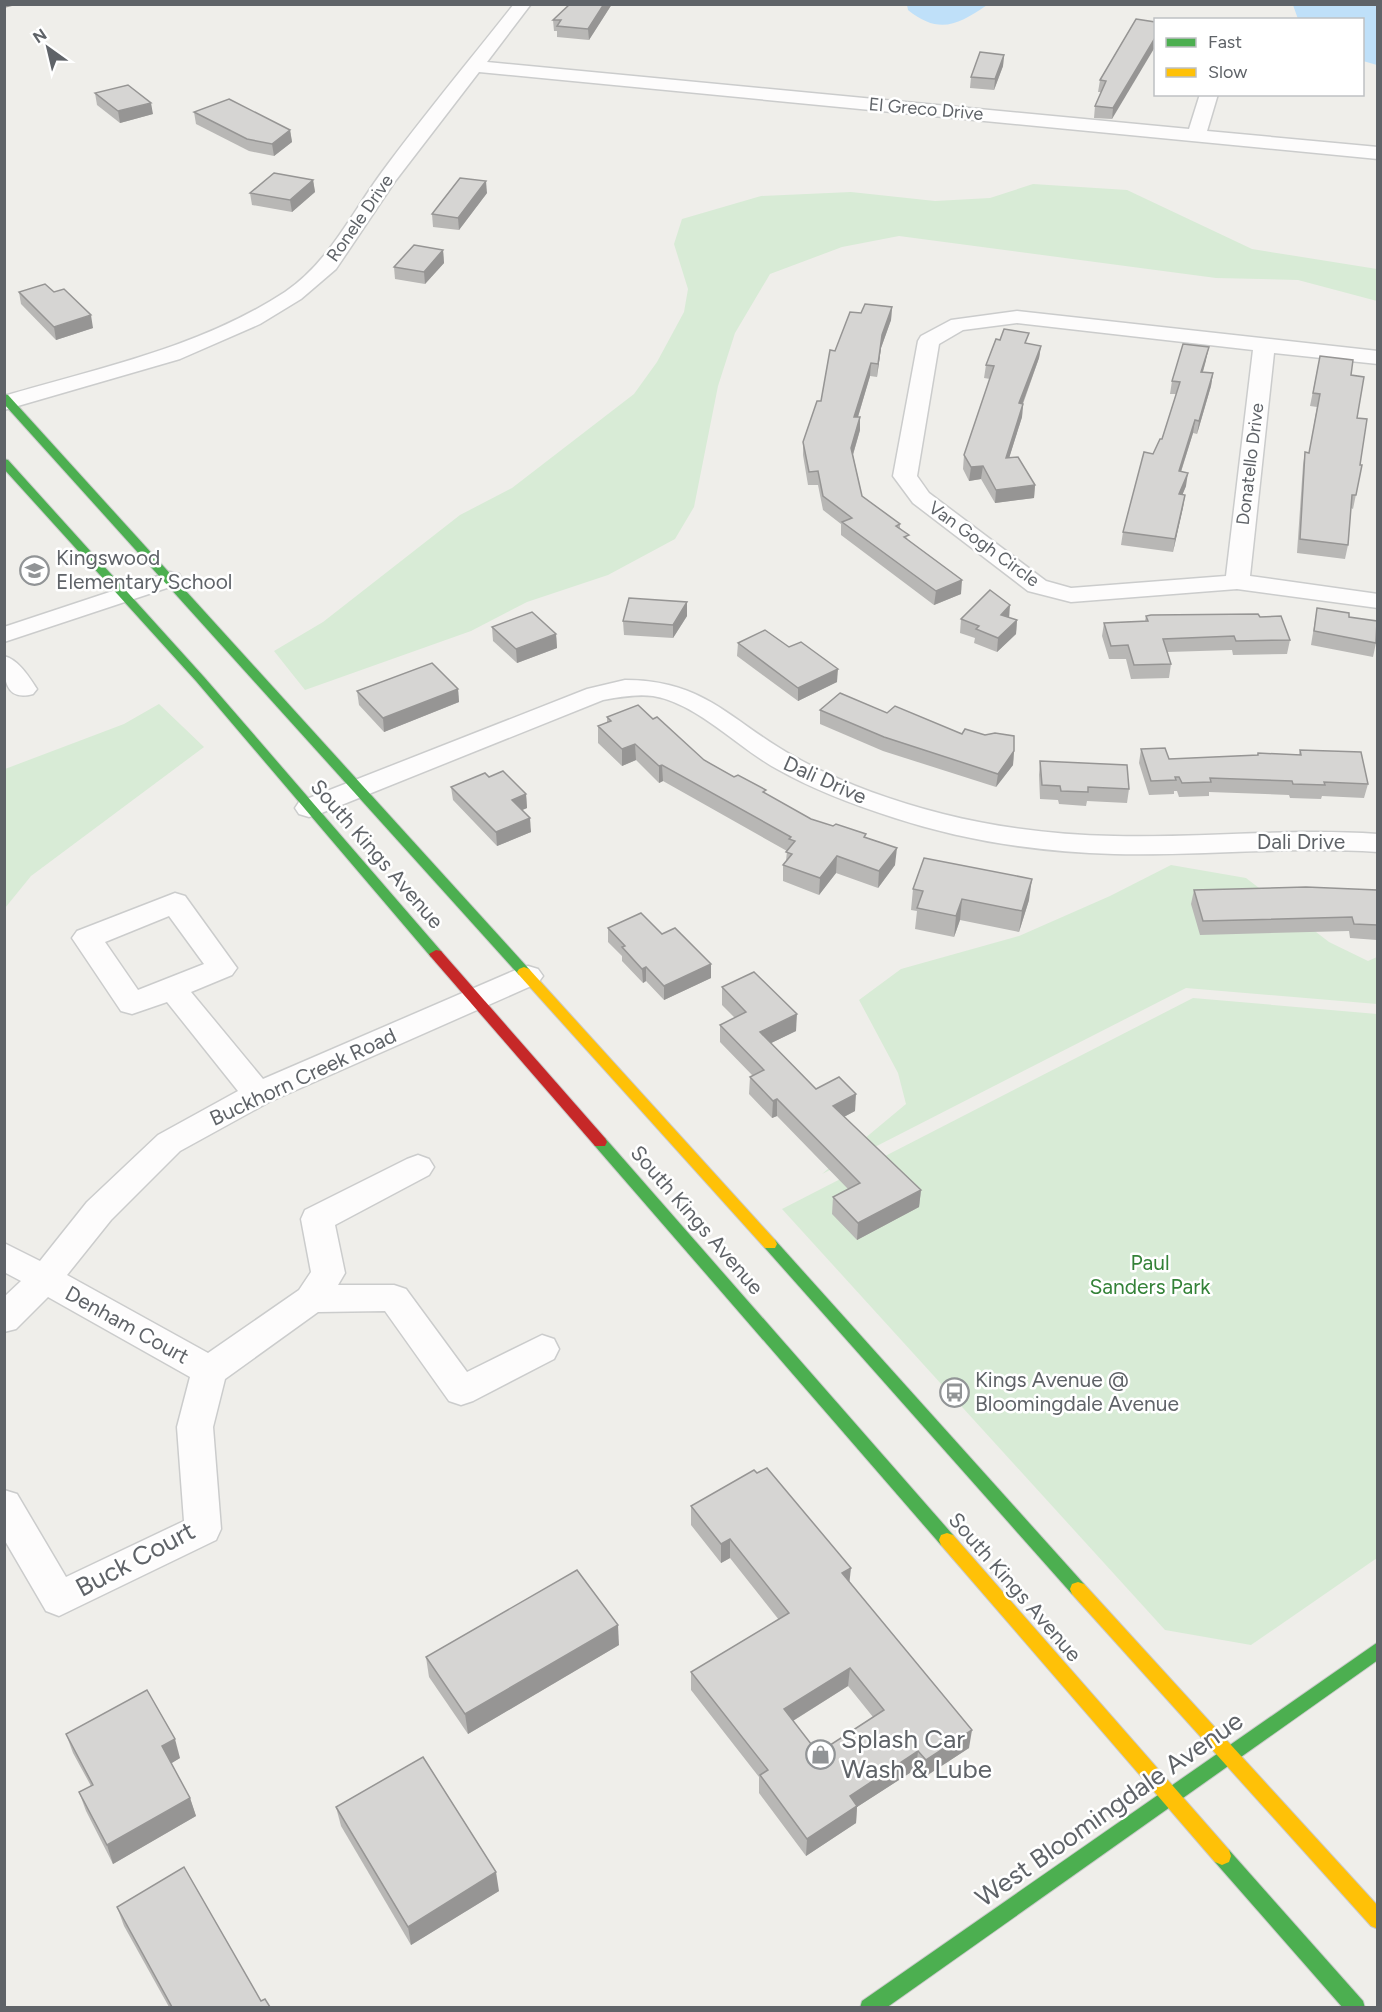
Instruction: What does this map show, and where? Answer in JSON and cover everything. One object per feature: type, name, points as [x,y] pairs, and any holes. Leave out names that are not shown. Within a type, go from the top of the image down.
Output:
[{"type":"main road","name":"South Kings Avenue","points":[[6,400],[170,579],[1377,1920]]},
{"type":"main road","name":"South Kings Avenue","points":[[4,462],[200,679],[1169,1796],[1356,2007]]},
{"type":"main road","name":"West Bloomingdale Avenue","points":[[869,2007],[1377,1650]]},
{"type":"street","name":"Ronele Drive","points":[[6,400],[201,343],[253,320],[294,295],[329,265],[388,177],[523,4]]},
{"type":"street","name":"El Greco Drive","points":[[474,66],[1377,153]]},
{"type":"street","points":[[1196,135],[1208,96]]},
{"type":"street","name":"Van Gogh Circle","points":[[1377,358],[1017,317],[958,324],[929,341],[905,476],[921,498],[1037,586],[1071,595],[1237,582],[1377,601]]},
{"type":"street","name":"Donatello Drive","points":[[1237,582],[1264,345]]},
{"type":"street","points":[[4,635],[170,579]]},
{"type":"street","points":[[4,664],[24,689]]},
{"type":"street","name":"Dali Drive","points":[[309,807],[596,694],[620,689],[646,688],[673,692],[692,699],[772,755],[826,783],[907,813],[967,829],[1027,840],[1079,844],[1151,845],[1312,840],[1377,843]]},
{"type":"street","name":"Buckhorn Creek Road","points":[[4,1319],[45,1280],[99,1211],[169,1143],[258,1094],[528,976]]},
{"type":"street","points":[[172,988],[258,1094]]},
{"type":"street","points":[[209,1371],[311,1299],[328,1273],[317,1219],[418,1167]]},
{"type":"street","name":"Denham Court","points":[[4,1256],[209,1371]]},
{"type":"street","points":[[311,1299],[394,1298],[461,1391],[542,1349]]},
{"type":"street","name":"Buck Court","points":[[4,1505],[59,1599],[203,1529],[195,1427],[209,1371]]},
{"type":"green space","points":[[1033,184],[1127,190],[1252,249],[1377,269],[1377,301],[1298,280],[1216,278],[899,236],[842,247],[770,274],[735,333],[718,386],[694,507],[675,539],[608,575],[527,602],[471,631],[305,690],[274,651],[323,622],[460,515],[512,488],[634,394],[657,362],[684,312],[688,289],[674,244],[682,219],[761,196],[851,192],[935,201],[990,198]]},
{"type":"green space","points":[[159,704],[204,747],[31,876],[5,908],[5,769],[124,724]]},
{"type":"green space","points":[[1171,865],[1246,878],[1329,942],[1368,961],[1377,957],[1377,1004],[1186,988],[822,1174],[906,1104],[898,1073],[859,1000],[901,969],[1019,936],[1110,896]]},
{"type":"green space","name":"Paul Sanders Park","points":[[1193,998],[1377,1014],[1377,1558],[1251,1645],[1165,1630],[782,1209]]},
{"type":"water","points":[[907,4],[987,5],[967,18],[939,25],[919,18],[908,10]]},
{"type":"water","points":[[1293,5],[1377,5],[1377,65],[1364,61],[1364,18],[1298,18]]},
{"type":"building","points":[[570,4],[604,4],[588,29],[557,26],[561,20],[553,20]]},
{"type":"building","points":[[1136,19],[1154,22],[1154,40],[1113,108],[1095,106],[1106,81],[1100,80]]},
{"type":"building","points":[[980,52],[1004,55],[995,79],[971,77]]},
{"type":"building","points":[[128,85],[151,103],[118,111],[95,93]]},
{"type":"building","points":[[229,99],[290,130],[272,144],[247,139],[194,112]]},
{"type":"building","points":[[274,173],[313,180],[290,200],[250,193]]},
{"type":"building","points":[[460,178],[486,181],[458,218],[432,214]]},
{"type":"building","points":[[414,245],[443,250],[424,272],[394,267]]},
{"type":"building","points":[[45,284],[54,292],[64,289],[91,315],[54,327],[19,292]]},
{"type":"building","points":[[865,304],[892,307],[882,335],[878,364],[871,363],[854,417],[860,417],[851,448],[862,496],[900,524],[896,526],[909,535],[904,537],[962,580],[936,591],[842,522],[852,518],[823,496],[818,471],[809,472],[803,442],[817,401],[821,401],[830,350],[835,351],[850,312],[861,313]]},
{"type":"building","points":[[1004,329],[1029,333],[1025,343],[1041,346],[1019,403],[1023,404],[1006,458],[1018,457],[1035,485],[996,490],[983,466],[971,467],[964,455],[994,366],[986,365],[996,339],[1000,340]]},
{"type":"building","points":[[1183,344],[1209,347],[1201,372],[1213,373],[1199,421],[1195,420],[1179,471],[1188,473],[1179,494],[1185,495],[1175,539],[1123,532],[1144,452],[1153,454],[1162,439],[1180,382],[1172,381]]},
{"type":"building","points":[[1320,356],[1353,360],[1351,375],[1364,377],[1357,418],[1367,419],[1360,465],[1362,465],[1356,495],[1352,495],[1348,545],[1300,539],[1305,452],[1309,453],[1320,394],[1313,393]]},
{"type":"building","points":[[990,590],[1010,605],[1001,615],[1017,620],[998,638],[976,629],[979,626],[961,619]]},
{"type":"building","points":[[629,598],[687,602],[673,625],[623,621]]},
{"type":"building","points":[[1317,608],[1349,613],[1349,617],[1377,621],[1376,643],[1314,631]]},
{"type":"building","points":[[532,612],[556,634],[516,649],[492,627]]},
{"type":"building","points":[[1258,614],[1260,617],[1281,616],[1290,640],[1236,641],[1234,636],[1163,639],[1171,664],[1134,665],[1128,645],[1111,646],[1104,623],[1148,621],[1146,616],[1151,615]]},
{"type":"building","points":[[765,630],[789,647],[801,642],[838,669],[798,688],[738,643]]},
{"type":"building","points":[[432,663],[458,689],[383,718],[357,691]]},
{"type":"building","points":[[840,693],[887,713],[895,706],[962,734],[965,729],[985,735],[995,733],[1014,736],[1014,751],[998,774],[884,737],[820,710]]},
{"type":"building","points":[[638,705],[653,719],[657,717],[704,760],[734,777],[738,775],[766,790],[763,792],[811,819],[866,834],[864,837],[897,848],[879,871],[837,856],[820,878],[783,865],[792,854],[786,852],[795,841],[789,839],[791,837],[662,765],[659,766],[635,744],[622,749],[598,726],[611,721],[607,717]]},
{"type":"building","points":[[1165,748],[1169,759],[1258,755],[1258,753],[1301,755],[1300,750],[1361,752],[1368,784],[1324,782],[1325,785],[1293,784],[1292,781],[1210,778],[1211,782],[1182,783],[1179,777],[1175,777],[1176,780],[1151,781],[1141,749]]},
{"type":"building","points":[[1040,761],[1127,765],[1129,789],[1088,787],[1088,792],[1061,791],[1060,786],[1042,785]]},
{"type":"building","points":[[503,771],[526,794],[512,800],[530,818],[496,832],[451,787],[485,773],[489,777]]},
{"type":"building","points":[[924,858],[1032,879],[1022,911],[962,899],[956,916],[917,908],[923,891],[913,889]]},
{"type":"building","points":[[1306,887],[1377,890],[1377,925],[1354,924],[1352,917],[1203,921],[1194,890]]},
{"type":"building","points":[[641,913],[662,934],[675,928],[711,964],[664,986],[646,967],[642,969],[608,928]]},
{"type":"building","points":[[754,972],[797,1014],[760,1032],[816,1089],[839,1077],[856,1094],[833,1106],[921,1190],[858,1223],[833,1197],[860,1183],[777,1099],[773,1101],[750,1077],[764,1070],[720,1025],[746,1012],[722,987]]},
{"type":"building","points":[[767,1468],[851,1568],[842,1573],[972,1730],[926,1760],[918,1751],[850,1796],[857,1806],[807,1839],[760,1775],[768,1770],[691,1672],[789,1613],[730,1539],[721,1544],[691,1506],[754,1470],[757,1473]],"holes":[[[850,1668],[884,1710],[818,1753],[784,1709]]]},
{"type":"building","points":[[577,1570],[618,1625],[465,1714],[426,1657]]},
{"type":"building","points":[[147,1690],[175,1739],[162,1746],[190,1798],[107,1845],[79,1792],[93,1785],[66,1734]]},
{"type":"building","points":[[423,1757],[496,1872],[408,1927],[336,1807]]},
{"type":"building","points":[[184,1867],[261,2001],[265,1999],[270,2007],[172,2007],[117,1907]]},
{"type":"traffic: fast","points":[[4,397],[524,972]]},
{"type":"traffic: fast","points":[[4,462],[200,679],[436,954]]},
{"type":"traffic: fast","points":[[600,1142],[947,1540]]},
{"type":"traffic: fast","points":[[770,1244],[1078,1589]]},
{"type":"traffic: fast","points":[[869,2008],[1378,1650]]},
{"type":"traffic: fast","points":[[1222,1856],[1356,2008]]},
{"type":"traffic: slow","points":[[524,972],[770,1244]]},
{"type":"traffic: slow","points":[[947,1540],[1222,1856]]},
{"type":"traffic: slow","points":[[1078,1589],[1378,1920]]},
{"type":"traffic: jam","points":[[436,954],[600,1142]]},
{"type":"place","name":"Kingswood Elementary School","points":[[35,570]]},
{"type":"place","name":"Kings Avenue @ Bloomingdale Avenue","points":[[954,1392]]},
{"type":"place","name":"Splash Car Wash & Lube","points":[[820,1754]]}]
